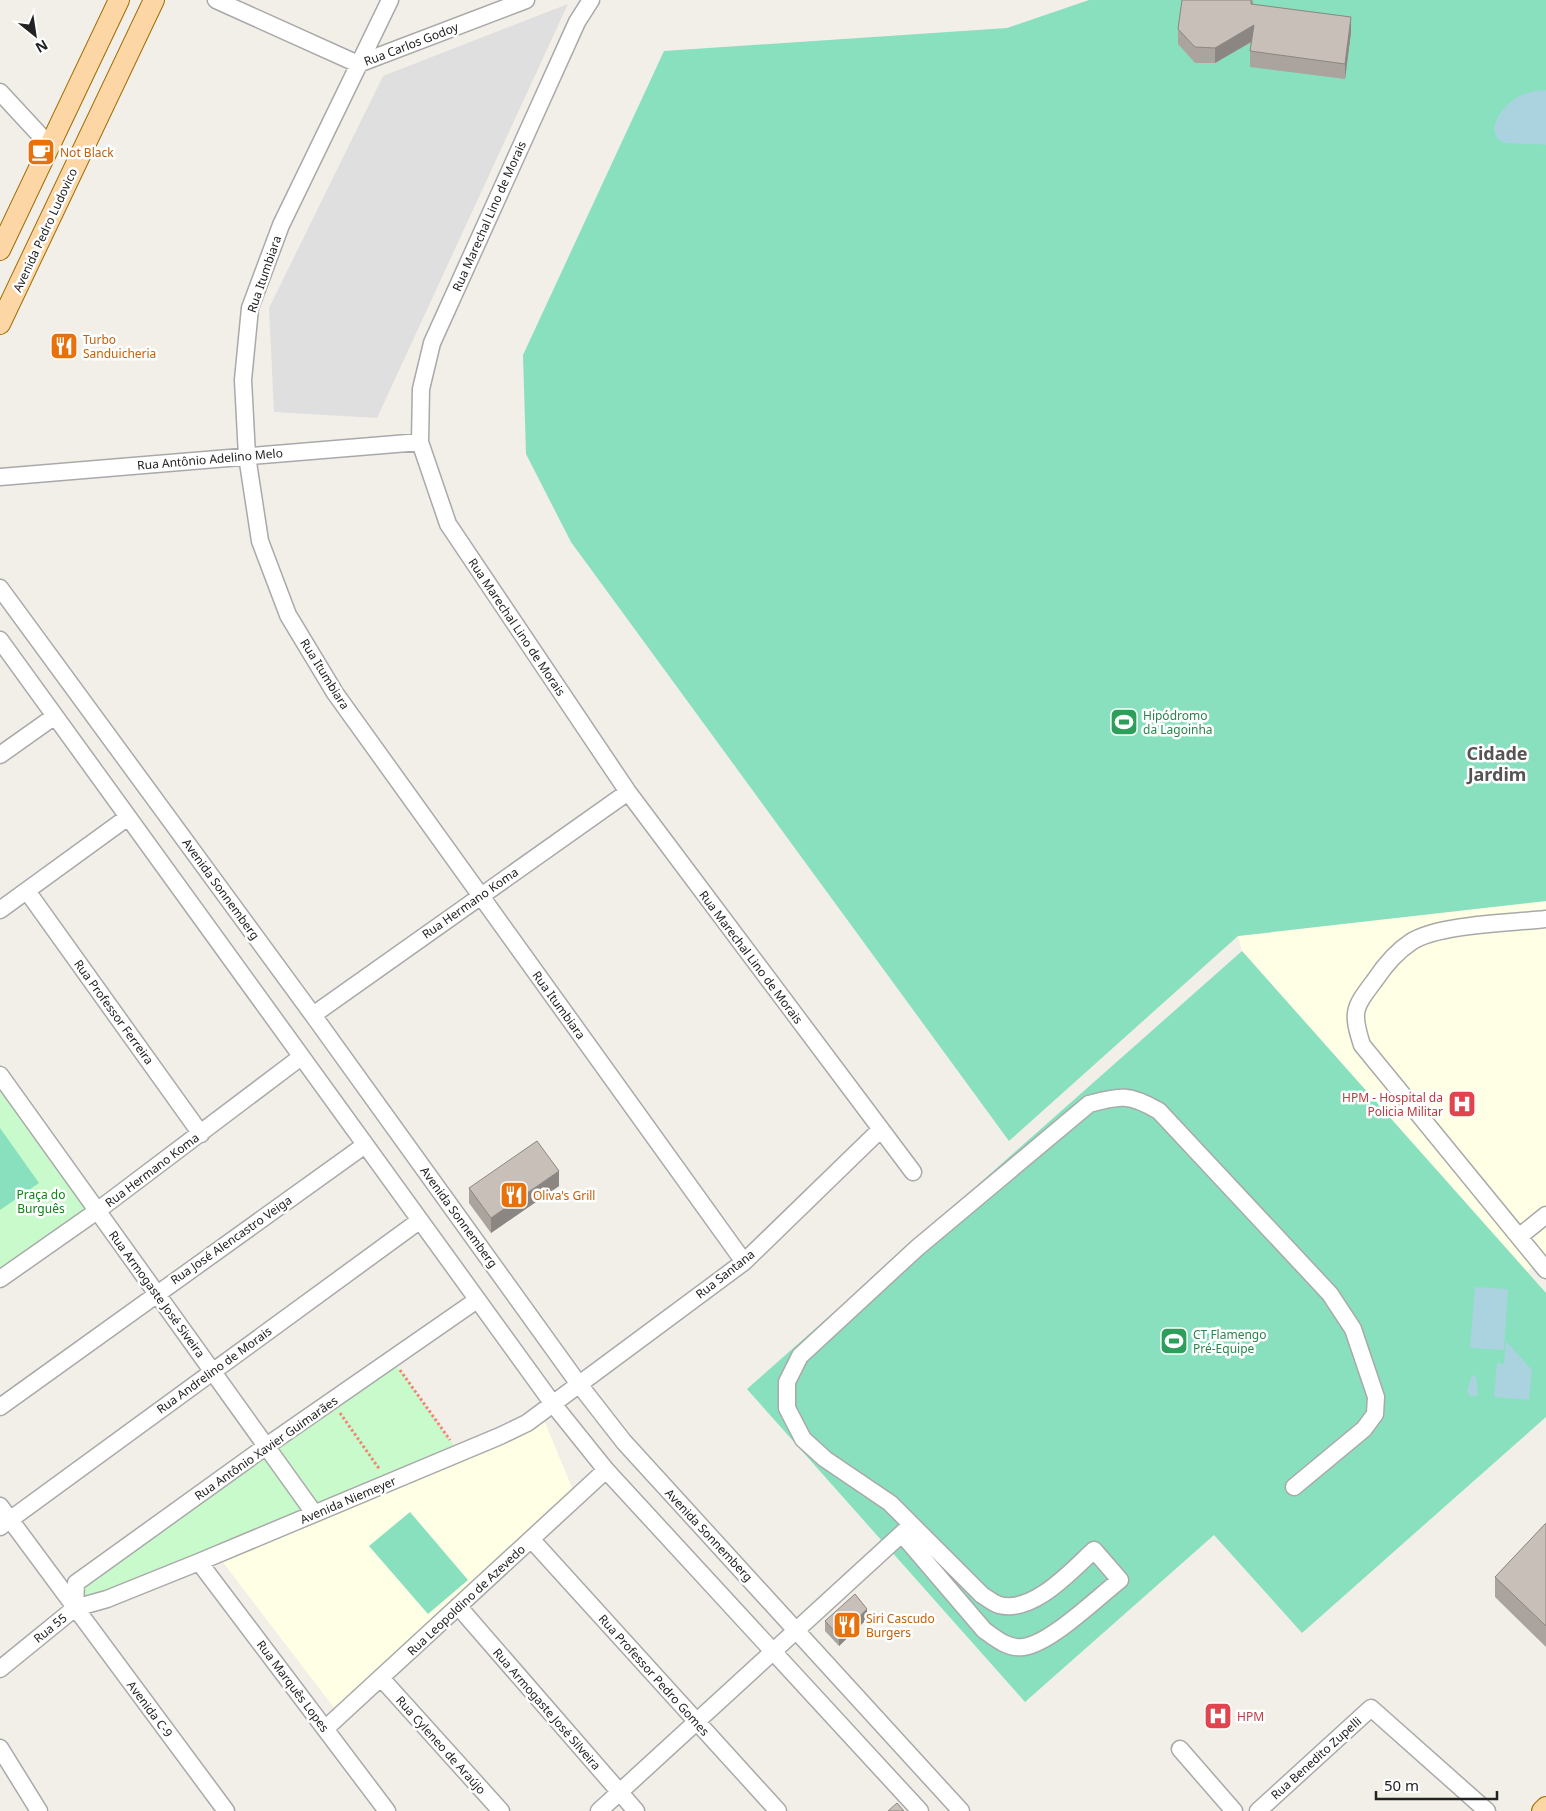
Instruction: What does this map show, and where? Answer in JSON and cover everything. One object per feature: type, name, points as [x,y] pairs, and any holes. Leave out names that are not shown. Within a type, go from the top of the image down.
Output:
[{"type":"main road","points":[[0,250],[120,0]]},
{"type":"main road","name":"Avenida Pedro Ludovico","points":[[0,324],[154,0]]},
{"type":"main road","points":[[1542,1811],[1546,1807]]},
{"type":"street","name":"Rua Carlos Godoy","points":[[216,0],[358,64],[526,0]]},
{"type":"street","name":"Rua Itumbiara","points":[[390,0],[281,225],[250,308],[243,380],[247,456],[260,541],[288,615],[335,693],[744,1262]]},
{"type":"street","name":"Rua Marechal Lino de Morais","points":[[585,4],[432,343],[421,389],[420,442],[448,524],[628,792],[913,1172]]},
{"type":"street","points":[[0,92],[50,146]]},
{"type":"street","name":"Rua Antônio Adelino Melo","points":[[0,477],[420,442]]},
{"type":"street","name":"Avenida Sonnemberg","points":[[0,588],[313,1014],[578,1383],[624,1442],[961,1811]]},
{"type":"street","points":[[0,640],[553,1404],[606,1470],[920,1811]]},
{"type":"street","points":[[0,755],[55,716]]},
{"type":"street","name":"Rua Hermano Koma","points":[[313,1014],[628,792]]},
{"type":"street","points":[[0,910],[128,817]]},
{"type":"street","name":"Rua Professor Ferreira","points":[[26,891],[201,1134]]},
{"type":"street","points":[[1546,919],[1440,931],[1413,941],[1390,959],[1356,1006],[1356,1026],[1362,1045],[1546,1270]]},
{"type":"street","name":"Rua Hermano Koma","points":[[0,1279],[97,1211],[301,1058]]},
{"type":"street","name":"Rua Armogaste José Siveira","points":[[0,1076],[314,1514]]},
{"type":"street","points":[[907,1529],[982,1595],[1000,1605],[1024,1604],[1045,1594],[1094,1550],[1120,1580],[1045,1639],[1022,1647],[1001,1643],[984,1630],[907,1529],[890,1503],[824,1458],[803,1439],[787,1408],[787,1382],[800,1356],[917,1248],[1089,1104],[1114,1097],[1139,1099],[1158,1111],[1330,1294],[1353,1329],[1376,1397],[1375,1414],[1364,1429],[1294,1488]]},
{"type":"street","name":"Rua Santana","points":[[578,1383],[744,1262],[881,1129]]},
{"type":"street","name":"Rua José Alencastro Veiga","points":[[0,1407],[156,1293],[365,1145]]},
{"type":"street","points":[[1520,1236],[1546,1214]]},
{"type":"street","name":"Rua Andrelino de Morais","points":[[3,1517],[212,1371],[419,1221]]},
{"type":"street","name":"Rua Antônio Xavier Guimarães","points":[[75,1608],[76,1583],[265,1447],[477,1300]]},
{"type":"street","name":"Avenida Niemeyer","points":[[107,1599],[314,1514],[527,1423],[578,1383]]},
{"type":"street","name":"Rua Leopoldino de Azevedo","points":[[325,1729],[606,1470]]},
{"type":"street","name":"Avenida C-9","points":[[3,1517],[75,1608],[226,1811]]},
{"type":"street","points":[[599,1811],[888,1544],[907,1529]]},
{"type":"street","name":"Rua Professor Pedro Gomes","points":[[531,1539],[778,1811]]},
{"type":"street","name":"Rua Marquês Lopes","points":[[199,1562],[387,1811]]},
{"type":"street","name":"Rua 55","points":[[0,1669],[75,1608],[107,1599]]},
{"type":"street","name":"Rua Armogaste José Silveira","points":[[458,1606],[636,1811]]},
{"type":"street","name":"Rua Cyleneo de Araújo","points":[[381,1678],[501,1811]]},
{"type":"street","name":"Rua Benedito Zupelli","points":[[1258,1811],[1371,1708],[1487,1811]]},
{"type":"street","points":[[0,1748],[39,1811]]},
{"type":"street","points":[[1180,1750],[1234,1811]]},
{"type":"path","points":[[392,1359],[459,1453]]},
{"type":"path","points":[[332,1401],[389,1482]]},
{"type":"shaded area","points":[[568,4],[377,418],[274,412],[269,308],[383,76]]},
{"type":"shaded area","name":"HPM - Hospital da Policia Militar","points":[[1546,901],[1546,1256],[1527,1272],[1242,951],[1238,936]]},
{"type":"shaded area","points":[[543,1418],[573,1490],[335,1709],[222,1561]]},
{"type":"green space","name":"Hipódromo da Lagoinha","points":[[1089,0],[1546,0],[1546,901],[1238,936],[1009,1141],[571,542],[526,454],[523,355],[664,51],[1007,28]]},
{"type":"green space","name":"CT Flamengo Pré-Equipe","points":[[1242,951],[1546,1293],[1546,1417],[1302,1633],[1214,1535],[1025,1702],[747,1389]]},
{"type":"green space","name":"Praça do Burguês","points":[[0,1075],[97,1211],[0,1279]]},
{"type":"green space","points":[[0,1128],[39,1183],[0,1210]]},
{"type":"green space","points":[[392,1359],[459,1453],[75,1608],[76,1583]]},
{"type":"green space","points":[[410,1512],[468,1580],[428,1614],[369,1546]]},
{"type":"water","points":[[1546,90],[1546,145],[1506,143],[1497,137],[1494,132],[1495,125],[1506,107],[1523,94]]},
{"type":"water","points":[[1475,1287],[1508,1289],[1504,1350],[1470,1348]]},
{"type":"water","points":[[1506,1341],[1532,1370],[1529,1400],[1494,1397],[1497,1363],[1504,1364]]},
{"type":"water","points":[[1472,1375],[1476,1377],[1478,1393],[1476,1396],[1470,1396],[1467,1391]]},
{"type":"building","points":[[1182,0],[1251,0],[1251,4],[1351,17],[1345,64],[1250,51],[1254,25],[1215,48],[1195,47],[1178,29]]},
{"type":"building","points":[[537,1141],[559,1171],[491,1218],[469,1188]]},
{"type":"building","points":[[1546,1523],[1546,1626],[1495,1577]]},
{"type":"building","points":[[855,1594],[867,1609],[839,1636],[825,1621]]},
{"type":"building","points":[[897,1803],[904,1811],[888,1811]]},
{"type":"place","name":"Not Black","points":[[41,152]]},
{"type":"place","name":"Turbo Sanduicheria","points":[[64,346]]},
{"type":"place","name":"Hipódromo da Lagoinha","points":[[1124,722]]},
{"type":"place","name":"HPM - Hospital da Policia Militar","points":[[1462,1104]]},
{"type":"place","name":"Oliva's Grill","points":[[514,1195]]},
{"type":"place","name":"CT Flamengo Pré-Equipe","points":[[1174,1341]]},
{"type":"place","name":"Siri Cascudo Burgers","points":[[847,1625]]},
{"type":"place","name":"HPM","points":[[1218,1716]]},
{"type":"district","name":"Cidade Jardim","points":[[1497,763]]}]
